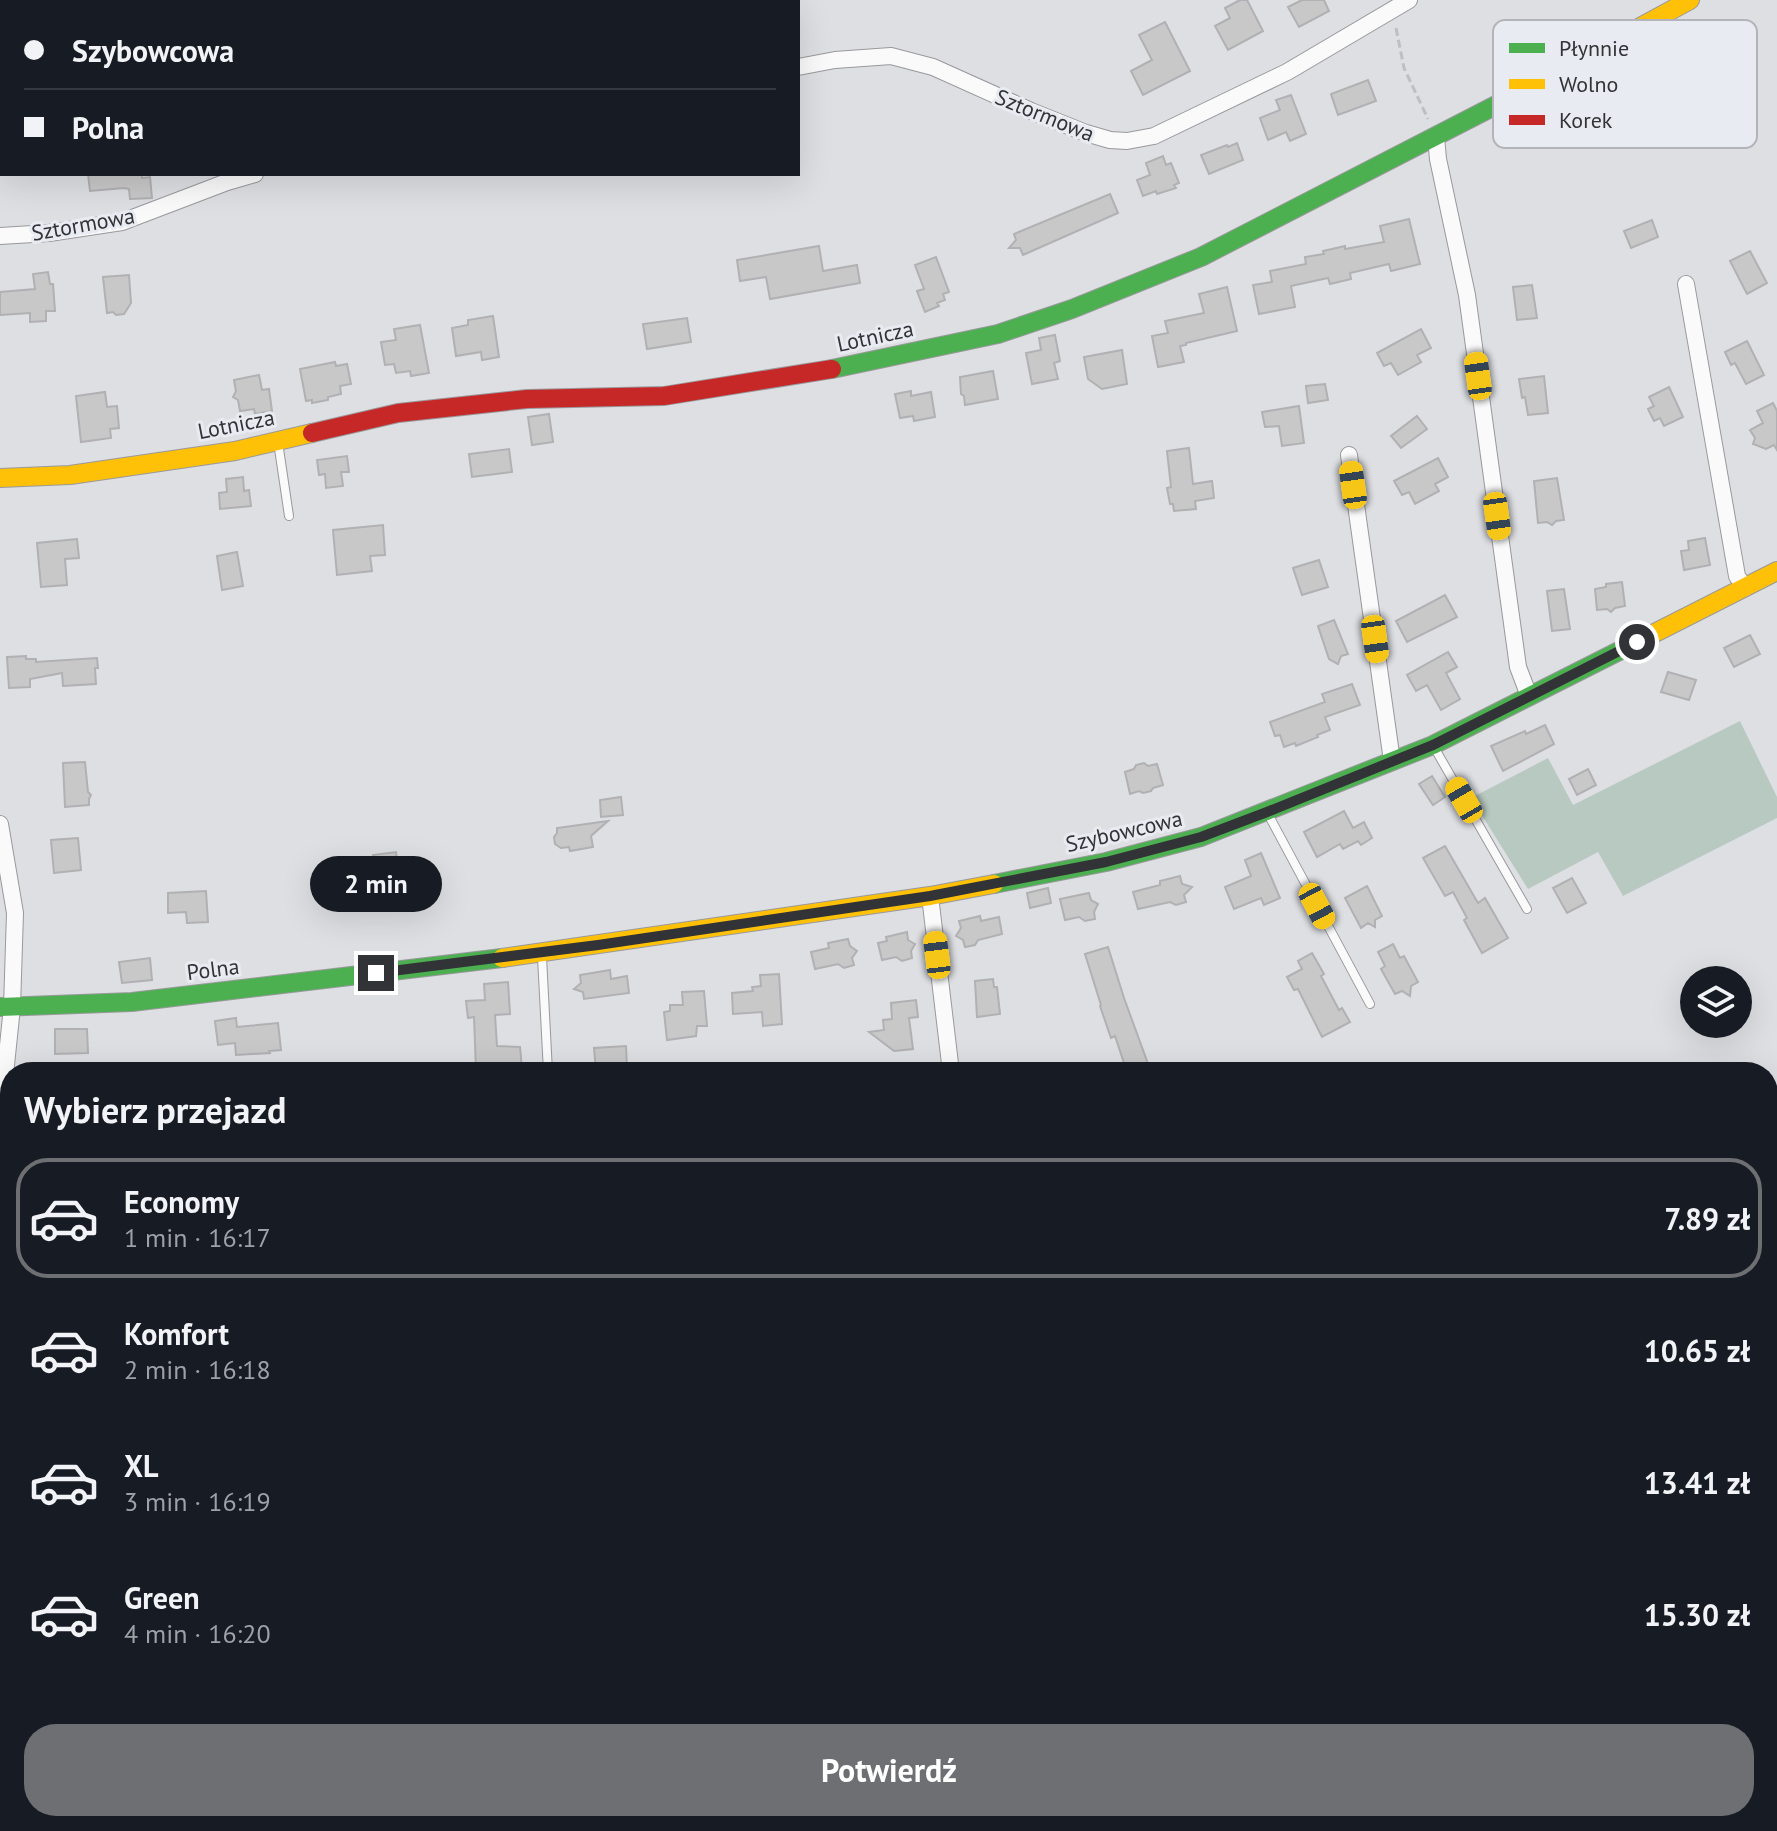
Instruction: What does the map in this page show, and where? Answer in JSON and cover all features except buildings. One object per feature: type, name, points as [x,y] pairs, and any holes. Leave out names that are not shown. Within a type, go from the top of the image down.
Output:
[{"type":"street","name":"Lotnicza","points":[[1653,20],[1690,0]]},
{"type":"street","name":"Sztormowa","points":[[800,67],[835,60],[891,56],[933,67],[1086,133],[1127,141],[1154,136],[1287,72],[1404,3]]},
{"type":"street","name":"Lotnicza","points":[[0,478],[70,475],[235,451],[398,413],[527,399],[664,396],[815,373],[998,334],[1072,309],[1201,257],[1493,106]]},
{"type":"street","points":[[1436,137],[1467,295],[1518,667],[1529,696]]},
{"type":"street","name":"Sztormowa","points":[[0,236],[49,233],[122,222],[248,176]]},
{"type":"street","points":[[1686,284],[1737,576],[1745,588]]},
{"type":"street","points":[[1349,455],[1392,761]]},
{"type":"street","name":"Szybowcowa","points":[[430,967],[930,896],[1106,862],[1201,837],[1433,745],[1777,571]]},
{"type":"street","points":[[0,824],[15,913],[3,1062]]},
{"type":"street","points":[[930,896],[950,1062]]},
{"type":"street","name":"Polna","points":[[6,1007],[132,1002],[430,967]]},
{"type":"lane","points":[[278,441],[289,516]]},
{"type":"lane","points":[[1433,745],[1527,909]]},
{"type":"lane","points":[[1267,812],[1370,1004]]},
{"type":"lane","points":[[542,953],[547,1062]]},
{"type":"path","points":[[1404,3],[1396,31],[1404,68],[1436,137]]},
{"type":"shaded area","points":[[1740,721],[1777,797],[1777,818],[1623,896],[1598,852],[1528,889],[1471,798],[1548,758],[1573,805]]},
{"type":"traffic: fast","points":[[832,369],[998,334],[1072,309],[1201,257],[1493,107]]},
{"type":"traffic: fast","points":[[994,884],[1106,862],[1201,837],[1433,745],[1631,645]]},
{"type":"traffic: fast","points":[[0,1007],[132,1002],[502,958]]},
{"type":"traffic: slow","points":[[1653,20],[1690,0]]},
{"type":"traffic: slow","points":[[0,478],[70,475],[235,451],[312,433]]},
{"type":"traffic: slow","points":[[1631,645],[1777,571]]},
{"type":"traffic: slow","points":[[502,958],[994,884]]},
{"type":"traffic: jam","points":[[312,433],[398,413],[527,399],[664,396],[832,369]]},
{"type":"route","points":[[376,973],[682,934],[930,896],[1106,862],[1201,837],[1433,745],[1637,642]]}]
